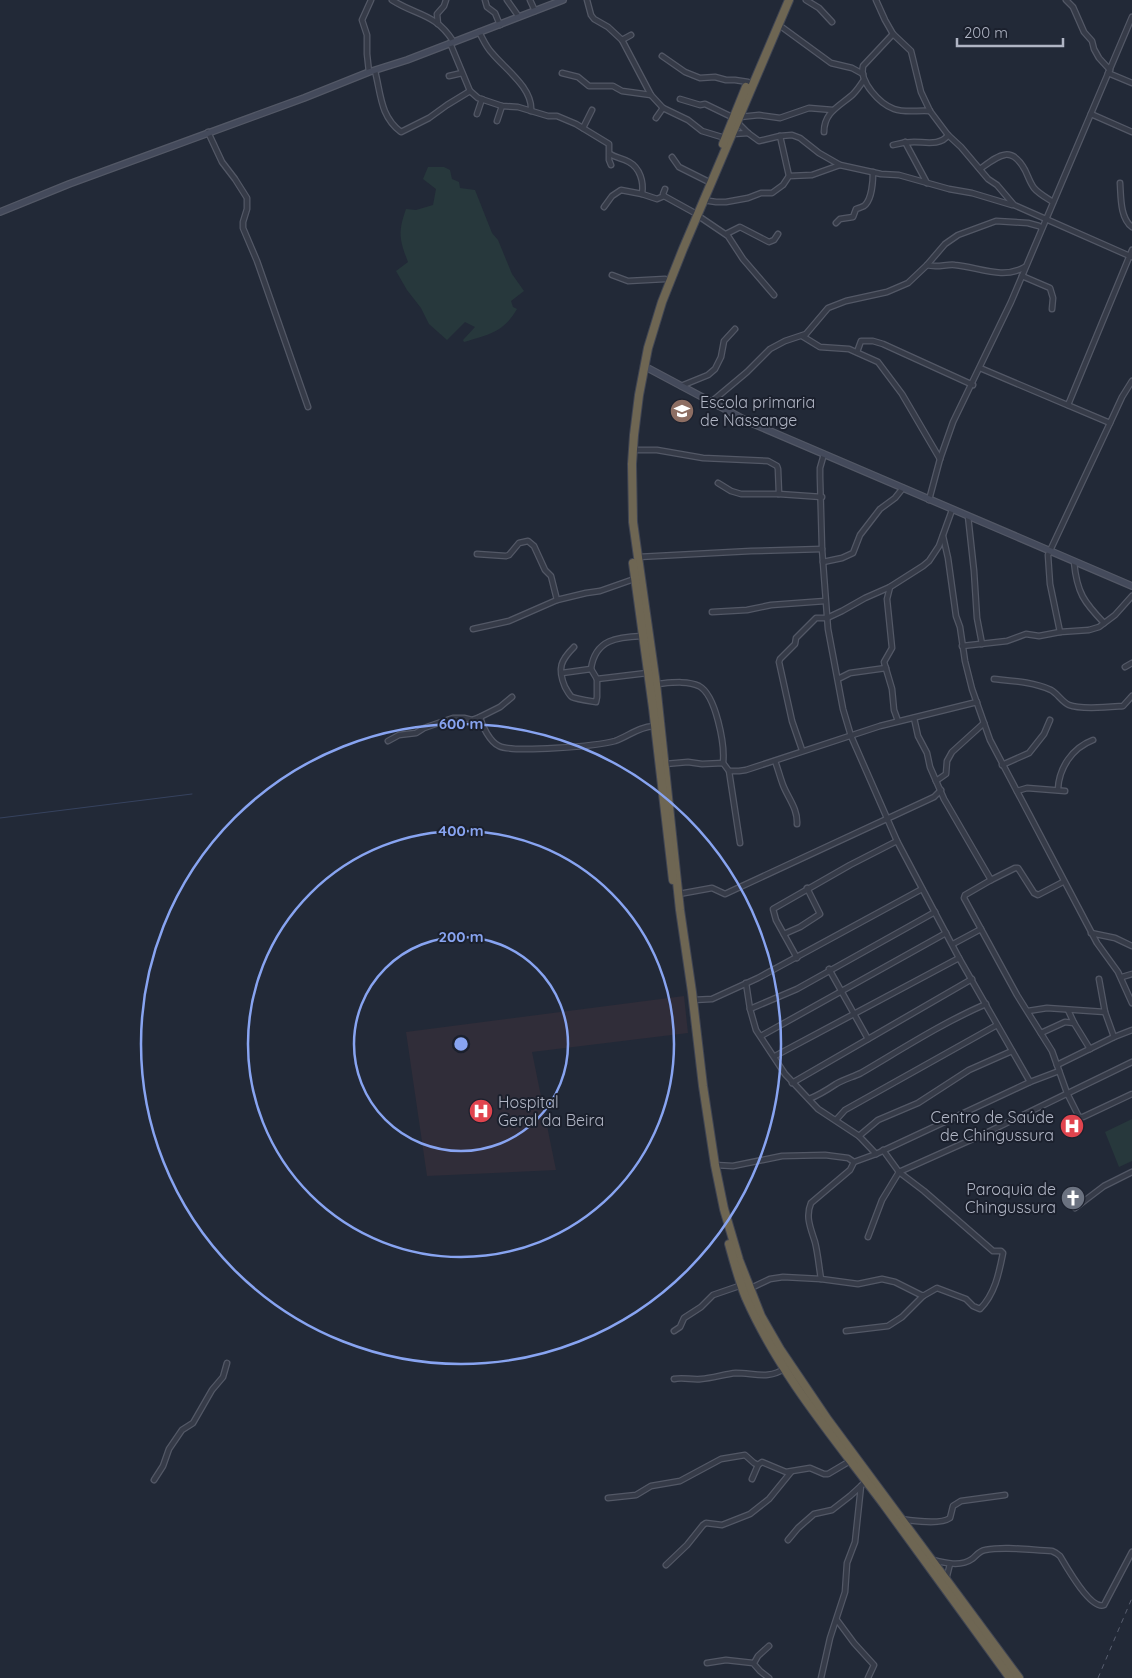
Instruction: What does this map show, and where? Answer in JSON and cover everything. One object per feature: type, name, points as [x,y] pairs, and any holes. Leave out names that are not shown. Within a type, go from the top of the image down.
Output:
[{"type":"highway","points":[[746,1287],[730,1232],[715,1165],[703,1086],[679,894],[656,684],[629,520],[628,478],[631,414],[638,372],[656,306],[695,213],[704,200],[733,134],[748,82],[784,0]]},
{"type":"highway","points":[[789,0],[737,119],[725,138],[662,302],[648,348],[636,414],[633,450],[633,515],[638,557],[642,636],[677,922],[710,1160],[726,1233],[746,1287],[787,1366],[850,1462],[901,1519],[1019,1678]]},
{"type":"highway","points":[[787,1366],[828,1420],[866,1481],[1010,1678]]},
{"type":"street","points":[[370,0],[362,20],[367,35],[367,54],[382,105],[391,123],[401,132],[429,118],[470,91]]},
{"type":"street","points":[[392,0],[409,10],[430,17],[438,24],[451,42],[470,91],[482,99],[502,106],[518,107],[548,116],[557,116],[576,124],[609,144],[609,160],[611,165]]},
{"type":"street","points":[[438,24],[437,14],[444,6],[446,0]]},
{"type":"street","points":[[485,0],[487,7],[495,13],[500,24]]},
{"type":"street","points":[[507,0],[519,17]]},
{"type":"street","points":[[530,0],[534,11]]},
{"type":"street","points":[[0,212],[52,190],[304,98],[372,71],[407,60],[563,0]]},
{"type":"street","points":[[586,0],[594,19],[608,27],[622,40],[651,95],[664,108],[688,120],[702,131],[725,138]]},
{"type":"street","points":[[806,0],[819,8],[832,22]]},
{"type":"street","points":[[876,0],[884,20],[893,34],[911,51],[916,77],[930,111],[948,134],[1014,206]]},
{"type":"street","points":[[1066,0],[1073,7],[1084,32],[1092,41],[1094,49],[1109,72],[1132,83]]},
{"type":"street","points":[[929,500],[940,459],[954,422],[973,385],[1022,276],[1131,20]]},
{"type":"street","points":[[779,25],[831,63],[852,68],[863,74]]},
{"type":"street","points":[[479,32],[492,54],[518,80],[524,89],[531,104],[531,111]]},
{"type":"street","points":[[893,34],[863,66],[864,80],[878,98],[894,109],[930,111]]},
{"type":"street","points":[[622,40],[631,35]]},
{"type":"street","points":[[662,56],[685,72],[700,78],[715,77],[748,82]]},
{"type":"street","points":[[449,76],[462,72]]},
{"type":"street","points":[[562,74],[578,77],[589,86],[613,86],[622,92],[651,95]]},
{"type":"street","points":[[824,132],[826,120],[832,110],[851,96],[864,80]]},
{"type":"street","points":[[477,114],[482,99]]},
{"type":"street","points":[[680,99],[700,105],[705,104],[737,119],[748,133],[760,141],[792,135],[800,138],[818,153],[840,165],[873,172],[899,174],[927,183],[972,193],[1014,206],[1131,254],[1068,405]]},
{"type":"street","points":[[497,121],[502,106]]},
{"type":"street","points":[[656,118],[664,108]]},
{"type":"street","points":[[737,119],[759,115],[780,118],[809,108],[832,110]]},
{"type":"street","points":[[583,128],[592,110]]},
{"type":"street","points":[[1091,114],[1132,132]]},
{"type":"street","points":[[208,132],[222,162],[247,198],[247,210],[243,228],[260,269],[308,406]]},
{"type":"street","points":[[733,134],[748,133]]},
{"type":"street","points":[[893,144],[905,142],[928,144],[944,140],[948,134]]},
{"type":"street","points":[[704,200],[726,202],[748,198],[772,193],[783,185],[789,176],[780,136]]},
{"type":"street","points":[[905,142],[927,183]]},
{"type":"street","points":[[610,154],[632,164],[641,175],[642,194]]},
{"type":"street","points":[[980,168],[998,156],[1009,154],[1014,156],[1021,164],[1033,187],[1053,202]]},
{"type":"street","points":[[672,157],[679,167],[707,181]]},
{"type":"street","points":[[789,176],[812,175],[840,165]]},
{"type":"street","points":[[836,223],[840,219],[853,217],[856,209],[864,207],[867,203],[874,184],[873,172]]},
{"type":"street","points":[[1120,184],[1124,214],[1128,224],[1132,227]]},
{"type":"street","points":[[664,189],[664,196]]},
{"type":"street","points":[[604,207],[619,190],[657,199],[664,196]]},
{"type":"street","points":[[664,196],[695,213],[726,234],[743,259],[774,296]]},
{"type":"street","points":[[710,402],[747,372],[770,349],[785,340],[802,336],[810,330],[828,308],[837,303],[878,295],[908,283],[945,244],[958,236],[994,221],[1028,223],[1042,228]]},
{"type":"street","points":[[726,234],[734,228],[740,227],[769,242],[774,240],[778,234]]},
{"type":"street","points":[[927,265],[956,265],[1000,272],[1015,272],[1026,266]]},
{"type":"street","points":[[612,275],[628,281],[666,279]]},
{"type":"street","points":[[1022,276],[1050,288],[1053,298],[1052,309]]},
{"type":"street","points":[[681,386],[712,373],[718,366],[724,341],[734,329]]},
{"type":"street","points":[[802,336],[820,347],[845,348],[878,362],[902,394],[940,459]]},
{"type":"street","points":[[857,352],[861,341],[873,341],[893,348],[973,385]]},
{"type":"street","points":[[644,366],[748,422],[1132,586]]},
{"type":"street","points":[[980,368],[1110,422]]},
{"type":"street","points":[[1060,632],[1050,584],[1048,559],[1050,551],[1122,397],[1132,382]]},
{"type":"street","points":[[633,450],[657,450],[703,458],[768,461],[777,466],[778,469],[779,494]]},
{"type":"street","points":[[824,454],[820,468],[825,601],[829,638],[843,709],[851,736],[897,841],[946,933],[1030,1082]]},
{"type":"street","points":[[718,483],[731,491],[741,494],[822,497]]},
{"type":"street","points":[[823,562],[842,558],[852,552],[860,535],[882,507],[895,498],[903,488]]},
{"type":"street","points":[[802,750],[792,722],[779,662],[795,644],[796,638],[816,618],[827,618],[890,587],[929,561],[943,536],[952,510]]},
{"type":"street","points":[[968,516],[977,618],[982,644]]},
{"type":"street","points":[[943,536],[962,646],[977,702],[992,746],[1099,948],[1122,977],[1132,1003]]},
{"type":"street","points":[[477,554],[506,556],[519,543],[528,541],[534,546],[545,570],[551,576],[557,600]]},
{"type":"street","points":[[638,557],[732,551],[822,550]]},
{"type":"street","points":[[1074,562],[1084,601],[1104,623]]},
{"type":"street","points":[[473,629],[520,618],[557,600],[600,591],[638,578]]},
{"type":"street","points":[[890,587],[887,599],[892,648],[884,662],[892,689],[894,710],[898,721]]},
{"type":"street","points":[[962,646],[1007,641],[1026,634],[1039,636],[1089,630],[1115,615],[1132,596]]},
{"type":"street","points":[[712,612],[825,601]]},
{"type":"street","points":[[574,647],[563,660],[560,667],[562,680],[570,695],[574,698],[594,702],[597,701],[597,679],[591,668],[593,658],[598,650],[611,640],[620,637],[642,636]]},
{"type":"street","points":[[1125,667],[1132,663]]},
{"type":"street","points":[[562,673],[591,668]]},
{"type":"street","points":[[838,679],[850,673],[886,668]]},
{"type":"street","points":[[597,679],[647,673]]},
{"type":"street","points":[[994,679],[1023,681],[1038,685],[1057,694],[1069,705],[1105,708],[1123,706],[1132,696]]},
{"type":"street","points":[[656,684],[688,683],[701,687],[711,701],[722,734],[723,763],[729,770],[740,843]]},
{"type":"street","points":[[388,741],[399,735],[416,733],[424,728],[453,718],[472,720],[480,718],[500,707],[512,697]]},
{"type":"street","points":[[729,770],[739,771],[898,721],[977,702]]},
{"type":"street","points":[[480,718],[490,737],[499,746],[522,749],[558,748],[606,743],[638,729],[654,726]]},
{"type":"street","points":[[914,718],[918,736],[927,753],[930,767],[944,799],[990,880]]},
{"type":"street","points":[[1002,765],[1029,753],[1044,734],[1050,720]]},
{"type":"street","points":[[936,781],[946,774],[947,761],[952,752],[984,723]]},
{"type":"street","points":[[1058,790],[1059,778],[1065,763],[1082,745],[1093,740]]},
{"type":"street","points":[[775,761],[783,786],[794,808],[797,824]]},
{"type":"street","points":[[665,764],[688,762],[702,764],[723,763]]},
{"type":"street","points":[[1017,791],[1027,788],[1066,791]]},
{"type":"street","points":[[679,894],[712,888],[725,894],[934,797],[941,790]]},
{"type":"street","points":[[934,797],[944,799]]},
{"type":"street","points":[[797,958],[776,920],[773,909],[807,888],[897,841]]},
{"type":"street","points":[[1063,882],[1038,895],[1034,894],[1018,868],[1015,868],[990,880],[964,896],[981,929],[1052,1051],[1067,1093],[1079,1117],[1132,1094]]},
{"type":"street","points":[[784,934],[800,927],[820,914],[807,888]]},
{"type":"street","points":[[693,1000],[712,999],[746,984],[797,958],[922,888]]},
{"type":"street","points":[[750,1009],[796,989],[935,912]]},
{"type":"street","points":[[953,944],[981,929]]},
{"type":"street","points":[[761,1036],[946,933]]},
{"type":"street","points":[[1091,933],[1115,938],[1132,946]]},
{"type":"street","points":[[775,1056],[960,958]]},
{"type":"street","points":[[829,970],[868,1039]]},
{"type":"street","points":[[1122,977],[1132,974]]},
{"type":"street","points":[[792,1083],[972,979]]},
{"type":"street","points":[[1099,979],[1105,1012],[1114,1037]]},
{"type":"street","points":[[746,984],[756,1030],[792,1083],[821,1112],[860,1136],[876,1154]]},
{"type":"street","points":[[809,1099],[859,1074],[950,1021],[986,1004]]},
{"type":"street","points":[[1028,1011],[1047,1008],[1105,1012]]},
{"type":"street","points":[[1068,1010],[1090,1049]]},
{"type":"street","points":[[1041,1033],[1065,1022],[1074,1023]]},
{"type":"street","points":[[836,1120],[845,1110],[997,1025]]},
{"type":"street","points":[[1057,1064],[1132,1030]]},
{"type":"street","points":[[860,1136],[878,1120],[918,1103],[969,1070],[1012,1051]]},
{"type":"street","points":[[868,1237],[882,1200],[899,1172],[1008,1123],[1132,1062]]},
{"type":"street","points":[[821,1279],[815,1243],[808,1217],[809,1208],[811,1203],[850,1170],[854,1162],[876,1154],[1030,1082],[1059,1071]]},
{"type":"street","points":[[846,1331],[888,1326],[902,1317],[923,1296],[935,1289],[942,1288],[980,1309],[994,1286],[1003,1253],[1002,1251],[993,1252],[899,1172],[883,1150]]},
{"type":"street","points":[[715,1165],[733,1166],[782,1156],[825,1155],[848,1158],[854,1162]]},
{"type":"street","points":[[1076,1208],[1104,1186],[1132,1172]]},
{"type":"street","points":[[674,1331],[680,1326],[684,1318],[701,1307],[713,1295],[783,1277],[821,1279],[858,1284],[887,1280],[923,1296]]},
{"type":"street","points":[[154,1480],[163,1466],[169,1449],[182,1430],[191,1425],[212,1390],[223,1377],[227,1363]]},
{"type":"street","points":[[674,1379],[702,1379],[737,1373],[758,1376],[770,1375],[778,1374],[787,1366]]},
{"type":"street","points":[[608,1498],[636,1495],[651,1486],[685,1479],[722,1458],[745,1455],[758,1465]]},
{"type":"street","points":[[752,1479],[758,1465],[762,1462],[780,1470],[791,1472],[810,1468],[828,1474],[850,1462]]},
{"type":"street","points":[[666,1565],[687,1545],[703,1525],[722,1525],[750,1514],[769,1499],[791,1472]]},
{"type":"street","points":[[788,1540],[814,1514],[832,1510],[866,1481]]},
{"type":"street","points":[[821,1678],[830,1638],[845,1592],[848,1559],[855,1542],[866,1481]]},
{"type":"street","points":[[901,1519],[944,1521],[950,1518],[953,1506],[961,1501],[1005,1494]]},
{"type":"street","points":[[931,1560],[950,1564],[969,1560],[983,1550],[1052,1551],[1060,1556],[1080,1587],[1091,1600],[1098,1606],[1102,1606],[1132,1552]]},
{"type":"street","points":[[946,1580],[950,1564]]},
{"type":"street","points":[[837,1620],[854,1643],[873,1663],[874,1668],[868,1678]]},
{"type":"street","points":[[754,1663],[758,1656],[769,1646]]},
{"type":"street","points":[[707,1663],[726,1660],[754,1663],[769,1678]]},
{"type":"shaded area","points":[[428,167],[444,167],[450,170],[452,179],[459,182],[460,188],[475,190],[492,233],[498,240],[512,274],[524,291],[511,301],[513,307],[517,309],[501,328],[495,332],[464,342],[463,340],[475,327],[465,322],[447,340],[429,324],[421,308],[407,290],[396,271],[408,262],[401,236],[406,209],[416,210],[433,205],[436,189],[423,179]]},
{"type":"shaded area","name":"Hospital Geral da Beira","points":[[684,996],[688,1033],[532,1052],[556,1170],[427,1176],[406,1032]]},
{"type":"shaded area","points":[[1132,1119],[1132,1161],[1119,1167],[1105,1132]]},
{"type":"waterway","points":[[0,818],[192,794]]},
{"type":"railway","points":[[1098,1678],[1132,1598]]},
{"type":"place","name":"Escola primaria de Nassange","points":[[682,411]]},
{"type":"place","name":"Hospital Geral da Beira","points":[[481,1111]]},
{"type":"place","name":"Centro de Saúde de Chingussura","points":[[1072,1126]]},
{"type":"place","name":"Paroquia de Chingussura","points":[[1073,1198]]}]
